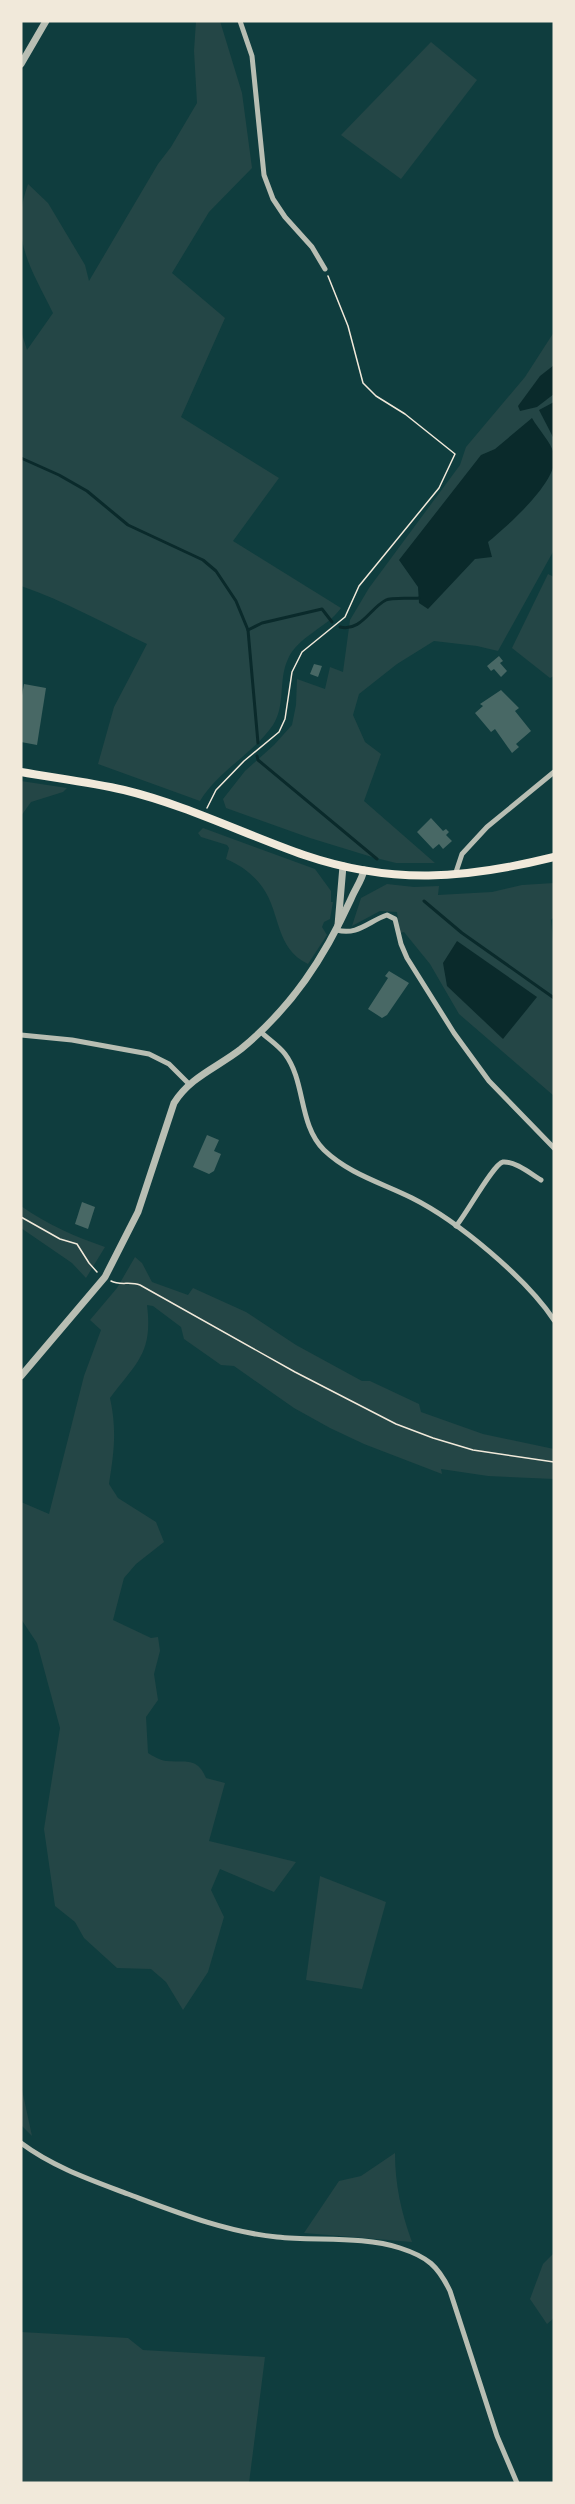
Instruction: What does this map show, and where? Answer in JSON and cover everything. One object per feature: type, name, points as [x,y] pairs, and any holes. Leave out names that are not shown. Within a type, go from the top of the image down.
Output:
[{"type":"main road","points":[[21,772],[124,790],[202,816],[305,855],[364,870],[412,876],[455,876],[489,872],[554,857]]},
{"type":"street","points":[[21,64],[46,21]]},
{"type":"street","points":[[240,21],[252,56],[264,176],[279,208],[312,247],[325,269]]},
{"type":"street","points":[[455,876],[462,854],[487,828],[554,772]]},
{"type":"street","points":[[337,930],[343,866]]},
{"type":"street","points":[[21,1376],[105,1277],[138,1212],[174,1103],[189,1084],[224,1062],[261,1032],[314,968],[337,930],[364,870]]},
{"type":"street","points":[[337,930],[346,933],[355,931],[387,915],[395,919],[400,944],[407,958],[454,1033],[489,1080],[554,1148]]},
{"type":"street","points":[[261,1032],[285,1053],[293,1068],[309,1128],[323,1149],[354,1172],[414,1199],[456,1226],[503,1264],[553,1318]]},
{"type":"street","points":[[21,1035],[72,1040],[149,1054],[169,1064],[189,1084]]},
{"type":"street","points":[[456,1226],[465,1216],[492,1169],[500,1163],[518,1167],[541,1180]]},
{"type":"street","points":[[21,2143],[53,2164],[203,2221],[242,2232],[277,2237],[349,2241],[399,2247],[434,2264],[441,2272],[450,2291],[497,2436],[518,2483]]},
{"type":"path","points":[[202,816],[216,790],[244,761],[279,732],[285,719],[292,672],[302,652],[345,617],[359,586],[439,488],[455,454],[405,414],[376,396],[363,383],[348,326],[325,269]]},
{"type":"path","points":[[21,1217],[60,1239],[77,1244],[96,1271]]},
{"type":"path","points":[[113,1282],[117,1284],[132,1282],[140,1285],[339,1396],[415,1432],[495,1455],[554,1462]]},
{"type":"shaded area","points":[[196,21],[220,21],[242,93],[252,168],[209,212],[172,273],[225,318],[181,417],[279,478],[233,541],[341,608],[305,638],[288,659],[283,675],[281,701],[273,725],[256,745],[217,780],[200,801],[98,764],[114,707],[147,644],[69,606],[21,586],[21,331],[27,350],[53,313],[30,266],[21,236],[23,203],[28,184],[48,203],[85,265],[89,281],[197,103],[194,51]]},
{"type":"shaded area","points":[[431,42],[477,80],[401,179],[341,135]]},
{"type":"shaded area","points":[[554,332],[554,550],[498,651],[434,641],[397,664],[359,694],[353,715],[365,742],[381,754],[364,801],[435,863],[396,863],[372,857],[226,808],[223,799],[245,771],[292,725],[296,705],[297,679],[325,689],[330,667],[343,672],[350,620],[369,588],[460,465],[466,447],[525,377]]},
{"type":"shaded area","points":[[554,365],[554,394],[537,407],[520,411],[518,406],[540,376]]},
{"type":"shaded area","points":[[554,402],[554,439],[539,410]]},
{"type":"shaded area","points":[[532,418],[554,454],[554,465],[549,477],[530,502],[488,542],[492,557],[475,559],[428,609],[419,603],[418,587],[399,560],[481,455],[495,449]]},
{"type":"shaded area","points":[[548,574],[554,577],[554,676],[550,678],[512,648]]},
{"type":"shaded area","points":[[21,781],[67,788],[63,792],[31,802],[21,816]]},
{"type":"shaded area","points":[[203,828],[315,869],[331,891],[331,902],[333,902],[330,919],[324,922],[322,927],[327,935],[308,964],[297,957],[284,940],[269,898],[263,888],[247,871],[226,859],[229,848],[227,845],[201,837],[198,833]]},
{"type":"shaded area","points":[[554,883],[554,917],[551,920],[554,951],[554,1096],[459,1014],[430,964],[404,932],[400,933],[397,912],[380,911],[352,926],[361,898],[387,884],[414,887],[439,886],[438,895],[492,892],[522,885]]},
{"type":"shaded area","points":[[457,941],[537,997],[503,1039],[447,986],[443,963]]},
{"type":"shaded area","points":[[21,1206],[62,1230],[105,1247],[86,1278],[72,1263],[21,1228]]},
{"type":"shaded area","points":[[135,1257],[142,1263],[152,1282],[188,1295],[193,1288],[246,1312],[296,1345],[362,1381],[370,1381],[419,1404],[421,1412],[483,1434],[554,1449],[554,1479],[488,1476],[441,1469],[442,1474],[364,1444],[294,1408],[234,1366],[221,1365],[184,1339],[181,1327],[153,1306],[147,1305],[148,1335],[145,1346],[135,1365],[110,1398],[114,1420],[114,1441],[109,1484],[118,1498],[156,1522],[164,1542],[136,1564],[124,1578],[113,1620],[151,1638],[158,1637],[160,1651],[154,1674],[158,1700],[146,1717],[148,1753],[163,1760],[194,1763],[199,1766],[206,1778],[225,1783],[209,1841],[296,1862],[274,1892],[220,1869],[211,1890],[224,1917],[208,1972],[183,2010],[166,1982],[151,1969],[117,1968],[84,1938],[75,1922],[55,1906],[44,1829],[60,1728],[37,1643],[21,1619],[21,1502],[49,1514],[84,1376],[101,1330],[90,1320],[117,1288]]},
{"type":"shaded area","points":[[320,1876],[386,1902],[362,1989],[306,1980]]},
{"type":"shaded area","points":[[21,2085],[32,2136],[21,2125]]},
{"type":"shaded area","points":[[395,2153],[399,2198],[412,2242],[304,2233],[339,2181],[361,2176]]},
{"type":"shaded area","points":[[554,2253],[554,2318],[547,2324],[530,2299],[543,2264]]},
{"type":"shaded area","points":[[21,2332],[128,2338],[143,2350],[265,2357],[249,2483],[21,2483]]},
{"type":"building","points":[[499,656],[503,661],[500,663],[507,671],[501,677],[494,669],[491,671],[487,666]]},
{"type":"building","points":[[314,664],[322,666],[318,677],[310,674]]},
{"type":"building","points":[[24,684],[46,688],[37,745],[21,742],[21,701]]},
{"type":"building","points":[[501,690],[519,708],[515,711],[531,731],[516,744],[519,747],[512,753],[495,729],[491,732],[475,713],[483,706],[480,704]]},
{"type":"building","points":[[431,818],[443,831],[446,829],[449,832],[446,835],[452,841],[443,849],[439,844],[433,849],[417,832]]},
{"type":"building","points":[[389,971],[409,983],[387,1015],[382,1018],[368,1009],[388,978],[385,976]]},
{"type":"building","points":[[207,1135],[219,1140],[214,1151],[221,1154],[214,1171],[209,1174],[193,1167]]},
{"type":"building","points":[[82,1202],[95,1207],[88,1229],[75,1224]]},
{"type":"waterway","points":[[21,458],[87,491],[128,525],[203,560],[216,571],[236,601],[248,630],[258,743]]},
{"type":"waterway","points":[[340,627],[347,628],[360,623],[386,600],[419,598]]},
{"type":"waterway","points":[[248,630],[262,623],[322,609],[332,622]]},
{"type":"waterway","points":[[257,756],[258,760],[377,859]]},
{"type":"waterway","points":[[424,901],[462,933],[554,998]]}]
